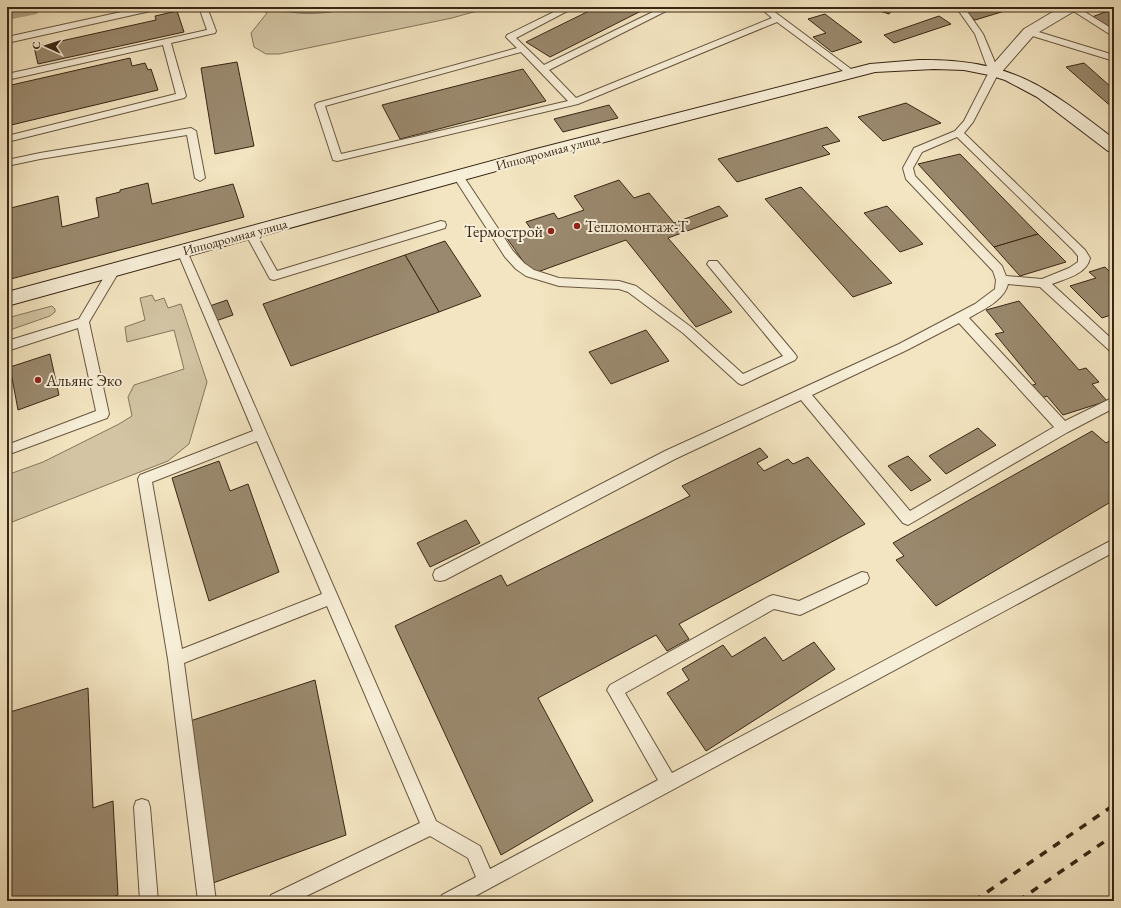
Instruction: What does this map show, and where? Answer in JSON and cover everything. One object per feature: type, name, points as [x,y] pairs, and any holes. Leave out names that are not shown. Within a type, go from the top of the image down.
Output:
[{"type":"main road","points":[[994,72],[1030,32],[1071,7]]},
{"type":"main road","name":"Ипподромная улица","points":[[7,299],[458,176],[875,66],[930,64],[970,67],[994,72],[1016,80],[1052,100],[1114,147]]},
{"type":"lane","points":[[7,40],[155,7]]},
{"type":"lane","points":[[7,77],[212,31],[203,7]]},
{"type":"lane","points":[[571,7],[510,37],[576,102]]},
{"type":"lane","points":[[544,69],[670,7]]},
{"type":"lane","points":[[763,7],[850,72]]},
{"type":"lane","points":[[440,575],[670,455],[903,347],[961,317],[993,298],[999,292],[1002,286],[1002,280],[998,269],[910,177],[908,168],[918,150],[958,133],[968,122],[994,72],[979,34],[960,7]]},
{"type":"lane","points":[[1071,7],[1114,34]]},
{"type":"lane","points":[[523,49],[320,105],[337,158],[576,102],[778,18]]},
{"type":"lane","points":[[1030,32],[1114,58]]},
{"type":"lane","points":[[7,139],[181,96],[166,42]]},
{"type":"lane","points":[[7,163],[40,156],[192,131],[200,178]]},
{"type":"lane","points":[[958,133],[1076,246],[1083,255],[1084,259],[1082,264],[1076,270],[1043,283],[1002,280]]},
{"type":"lane","points":[[458,176],[509,254],[520,266],[530,273],[559,282],[619,285],[632,289],[644,296],[687,330],[742,380],[791,357],[713,264]]},
{"type":"lane","points":[[250,233],[274,276],[441,226]]},
{"type":"lane","points":[[182,251],[430,827],[474,852],[486,881]]},
{"type":"lane","points":[[7,346],[83,322],[114,270]]},
{"type":"lane","points":[[1043,283],[1114,348]]},
{"type":"lane","points":[[961,317],[1063,428]]},
{"type":"lane","points":[[7,450],[103,414],[83,322]]},
{"type":"lane","points":[[803,393],[908,519],[1063,428],[1114,402]]},
{"type":"lane","points":[[207,901],[176,659],[144,479],[260,434]]},
{"type":"lane","points":[[448,901],[1114,544]]},
{"type":"lane","points":[[669,783],[615,690],[773,602],[800,608],[862,578]]},
{"type":"lane","points":[[176,659],[332,597]]},
{"type":"lane","points":[[142,807],[149,901]]},
{"type":"lane","points":[[277,901],[430,827]]},
{"type":"shaded area","points":[[257,7],[274,7],[284,12],[353,7],[491,7],[452,18],[279,54],[266,54],[254,47],[251,33],[267,13]]},
{"type":"shaded area","points":[[152,295],[155,301],[164,298],[168,308],[181,304],[207,382],[189,444],[168,461],[7,524],[7,475],[43,462],[119,424],[132,416],[128,397],[134,385],[184,369],[174,330],[127,342],[125,327],[145,320],[140,298]]},
{"type":"shaded area","points":[[52,306],[55,309],[55,312],[50,316],[7,331],[7,318]]},
{"type":"water","points":[[274,7],[353,7],[324,13],[302,13],[282,10]]},
{"type":"building","points":[[597,7],[649,7],[550,57],[526,42]]},
{"type":"building","points":[[868,7],[895,7],[889,14]]},
{"type":"building","points":[[975,7],[1004,7],[1008,10],[975,20],[962,11]]},
{"type":"building","points":[[1113,9],[1114,30],[1092,17]]},
{"type":"building","points":[[177,11],[184,32],[38,64],[34,47],[156,20],[155,16]]},
{"type":"building","points":[[825,14],[862,42],[832,52],[813,37],[826,33],[808,19]]},
{"type":"building","points":[[939,16],[951,24],[894,43],[884,35]]},
{"type":"building","points":[[130,58],[132,66],[145,63],[148,70],[151,69],[158,90],[7,126],[7,86]]},
{"type":"building","points":[[237,62],[254,146],[215,154],[201,68]]},
{"type":"building","points":[[1084,63],[1110,86],[1114,85],[1114,109],[1066,67]]},
{"type":"building","points":[[523,69],[546,101],[400,139],[382,105]]},
{"type":"building","points":[[906,103],[941,123],[883,141],[858,117]]},
{"type":"building","points":[[609,105],[618,118],[563,132],[554,119]]},
{"type":"building","points":[[827,127],[840,141],[822,146],[830,154],[737,182],[718,159]]},
{"type":"building","points":[[960,154],[1038,234],[994,247],[918,164]]},
{"type":"building","points":[[619,180],[634,198],[649,193],[674,223],[719,206],[728,216],[668,238],[732,312],[696,327],[626,240],[532,274],[506,237],[531,229],[526,222],[554,213],[558,219],[584,210],[574,196]]},
{"type":"building","points":[[148,183],[152,204],[233,184],[244,217],[7,280],[7,209],[58,196],[62,227],[99,217],[96,198]]},
{"type":"building","points":[[801,187],[892,283],[853,297],[765,199]]},
{"type":"building","points":[[887,206],[923,244],[900,252],[864,213]]},
{"type":"building","points":[[1038,234],[1066,262],[1020,276],[994,247]]},
{"type":"building","points":[[445,241],[481,296],[439,312],[405,255]]},
{"type":"building","points":[[405,255],[439,312],[291,366],[263,304]]},
{"type":"building","points":[[1105,267],[1112,274],[1114,273],[1114,314],[1102,318],[1070,286],[1096,278],[1089,272]]},
{"type":"building","points":[[227,300],[233,315],[210,323],[204,308]]},
{"type":"building","points":[[1019,301],[1079,370],[1086,368],[1099,382],[1092,384],[1107,401],[1063,415],[1047,396],[1040,399],[1030,386],[1036,384],[995,334],[1004,332],[986,310]]},
{"type":"building","points":[[646,330],[669,361],[611,384],[589,352]]},
{"type":"building","points":[[50,354],[59,395],[18,410],[10,367]]},
{"type":"building","points":[[978,428],[996,445],[946,474],[929,456]]},
{"type":"building","points":[[1092,431],[1106,443],[1114,438],[1114,500],[936,606],[896,560],[904,556],[893,543]]},
{"type":"building","points":[[760,448],[768,457],[757,463],[764,471],[788,459],[793,464],[808,457],[865,524],[679,624],[689,639],[667,651],[656,635],[538,698],[593,801],[501,855],[395,626],[501,575],[507,586],[690,496],[682,486]]},
{"type":"building","points":[[908,456],[931,480],[911,491],[888,466]]},
{"type":"building","points":[[219,461],[230,491],[248,484],[279,572],[209,601],[172,478]]},
{"type":"building","points":[[466,520],[480,543],[430,567],[417,543]]},
{"type":"building","points":[[765,637],[783,661],[814,642],[835,669],[706,751],[667,693],[689,680],[682,669],[723,645],[732,657]]},
{"type":"building","points":[[315,680],[346,835],[202,887],[184,723]]},
{"type":"building","points":[[88,688],[93,808],[113,801],[118,895],[102,901],[7,901],[7,713]]},
{"type":"waterway","points":[[7,10],[25,7]]},
{"type":"railway","points":[[974,901],[1114,805]]},
{"type":"railway","points":[[1018,901],[1114,835]]},
{"type":"place","name":"Тепломонтаж-Т","points":[[577,226]]},
{"type":"place","name":"Термострой","points":[[551,231]]},
{"type":"place","name":"Альянс Эко","points":[[38,380]]}]
